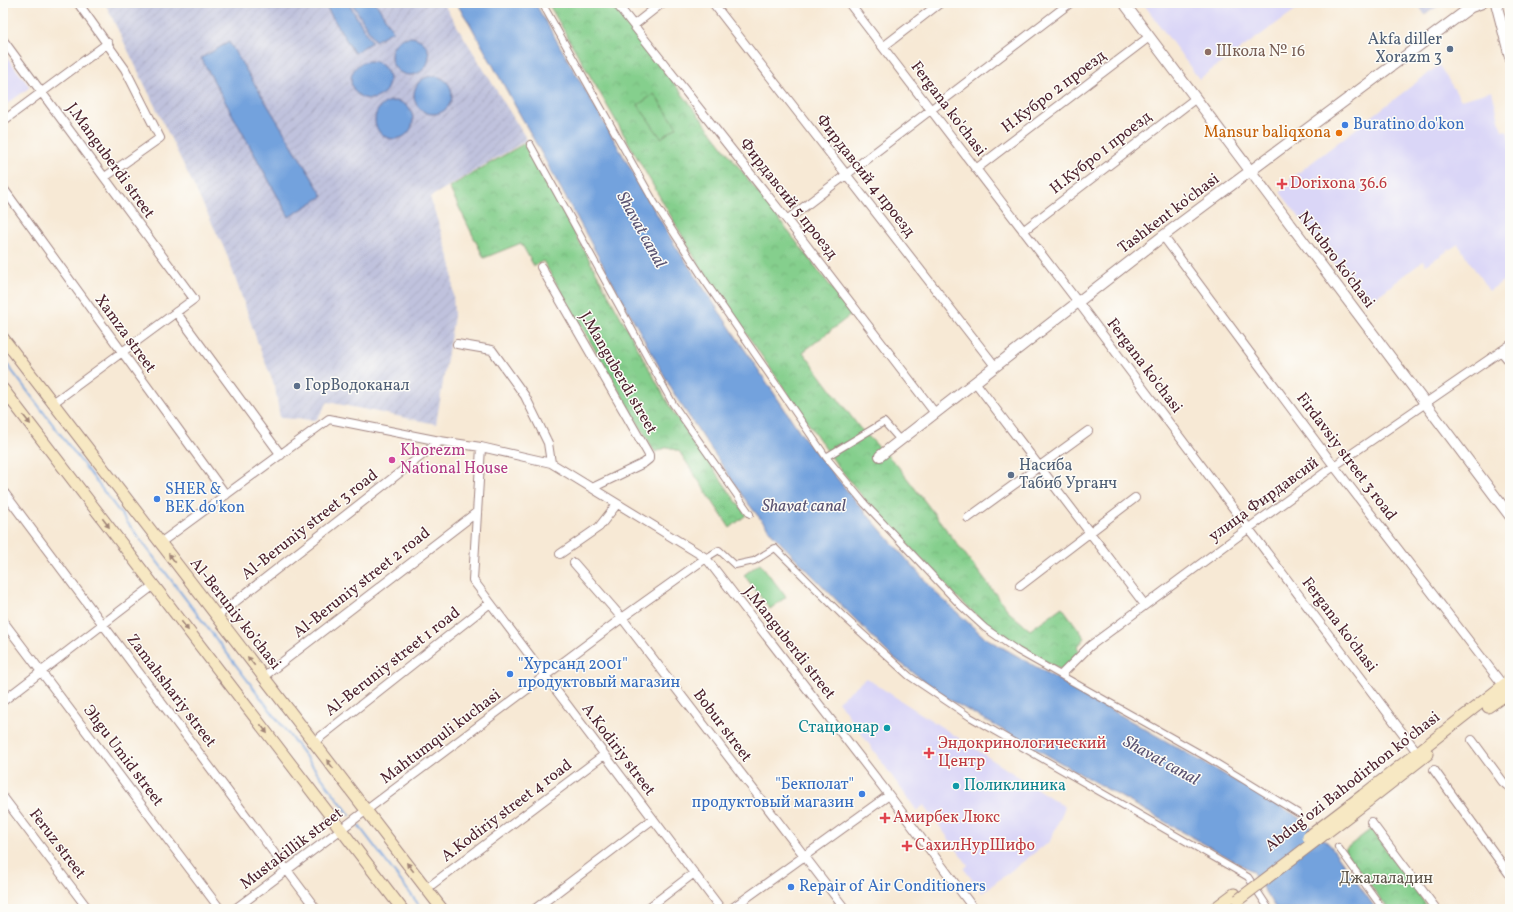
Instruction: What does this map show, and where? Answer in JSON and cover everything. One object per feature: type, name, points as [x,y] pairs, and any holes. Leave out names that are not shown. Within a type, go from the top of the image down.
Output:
[{"type":"main road","name":"Al-Beruniy ko’chasi","points":[[3,338],[442,909]]},
{"type":"main road","points":[[3,389],[402,909]]},
{"type":"main road","name":"Abdug’ozi Bahodirhon ko’chasi","points":[[1214,909],[1236,897],[1498,700],[1508,688]]},
{"type":"main road","name":"Abdug’ozi Bahodirhon ko’chasi","points":[[1226,909],[1236,897]]},
{"type":"street","points":[[78,3],[108,43],[125,69],[160,138],[105,177]]},
{"type":"street","points":[[542,3],[658,207],[705,281],[826,457],[865,504],[961,606],[985,628],[1018,651],[1062,674],[1111,704],[1208,758],[1298,813]]},
{"type":"street","name":"Фирдавсий 5 проезд","points":[[616,3],[787,220],[935,413]]},
{"type":"street","points":[[634,25],[662,3]]},
{"type":"street","name":"Фирдавсий 4 проезд","points":[[713,3],[995,366]]},
{"type":"street","name":"Fergana ko'chasi","points":[[849,3],[1078,302],[1414,748]]},
{"type":"street","points":[[883,47],[940,3]]},
{"type":"street","points":[[787,220],[845,174],[1070,3]]},
{"type":"street","name":"N.Kubro ko'chasi","points":[[1124,3],[1424,404],[1510,516]]},
{"type":"street","name":"Tashkent ko'chasi","points":[[880,456],[1163,236],[1471,7],[1482,3]]},
{"type":"street","points":[[1496,3],[1510,57]]},
{"type":"street","name":"Н.Кубро 2 проезд","points":[[976,169],[1150,37]]},
{"type":"street","name":"J.Manguberdi street","points":[[3,40],[194,299],[176,312]]},
{"type":"street","points":[[3,121],[108,43]]},
{"type":"street","name":"Н.Кубро 1 проезд","points":[[1023,231],[1196,98]]},
{"type":"street","points":[[530,144],[673,404],[750,514]]},
{"type":"street","name":"Xamza street","points":[[3,188],[226,495]]},
{"type":"street","name":"Firdavsiy street 3 road","points":[[1163,236],[1334,466],[1508,688]]},
{"type":"street","name":"J.Manguberdi street","points":[[541,267],[650,455],[649,459],[644,463],[592,488]]},
{"type":"street","points":[[53,403],[176,312],[281,455],[160,543]]},
{"type":"street","points":[[457,344],[492,350],[525,396],[548,443],[551,463]]},
{"type":"street","name":"улица Фирдавсий","points":[[1062,674],[1090,646],[1248,528],[1334,466],[1510,344]]},
{"type":"street","points":[[1501,351],[1510,362]]},
{"type":"street","points":[[975,382],[1145,605]]},
{"type":"street","name":"J.Manguberdi street","points":[[281,455],[329,418],[440,441],[482,447],[551,463],[706,558],[889,795],[974,909]]},
{"type":"street","points":[[826,457],[884,422],[900,440]]},
{"type":"street","points":[[968,518],[1088,431]]},
{"type":"street","name":"Al-Beruniy street 3 road","points":[[217,616],[440,441]]},
{"type":"street","name":"A.Kodiriy street","points":[[482,447],[473,580],[721,909]]},
{"type":"street","name":"Zamahshariy street","points":[[3,491],[316,909]]},
{"type":"street","points":[[1020,586],[1135,498]]},
{"type":"street","points":[[560,554],[599,527],[617,504]]},
{"type":"street","name":"Al-Beruniy street 2 road","points":[[263,677],[477,512]]},
{"type":"street","points":[[706,558],[718,550],[735,565],[754,561],[775,548],[843,616],[909,676],[970,717],[1248,877],[1269,909]]},
{"type":"street","name":"Mahtumquli kuchasi","points":[[366,811],[544,676],[706,558]]},
{"type":"street","name":"Bobur street","points":[[574,563],[622,618],[845,909]]},
{"type":"street","points":[[3,701],[154,585]]},
{"type":"street","name":"Al-Beruniy street 1 road","points":[[314,742],[490,603]]},
{"type":"street","name":"Эhgu Umid street","points":[[3,621],[220,909]]},
{"type":"street","points":[[1472,740],[1503,782],[1510,788]]},
{"type":"street","name":"A.Kodiriy street 4 road","points":[[426,889],[604,755]]},
{"type":"street","points":[[1434,770],[1510,875]]},
{"type":"street","points":[[731,909],[889,795]]},
{"type":"street","name":"Feruz street","points":[[3,797],[88,909]]},
{"type":"street","name":"Mustakillik street","points":[[235,909],[366,811]]},
{"type":"street","points":[[535,909],[653,820]]},
{"type":"street","points":[[1371,822],[1436,909]]},
{"type":"street","points":[[1338,847],[1383,909]]},
{"type":"street","points":[[647,909],[694,873]]},
{"type":"shaded area","points":[[105,3],[443,3],[527,140],[430,197],[452,266],[454,316],[436,424],[328,402],[316,420],[280,418],[275,387],[226,252]]},
{"type":"shaded area","name":"Школа № 16","points":[[1143,3],[1305,3],[1199,79]]},
{"type":"shaded area","points":[[1417,3],[1443,3],[1425,15]]},
{"type":"shaded area","points":[[3,52],[30,87],[3,107]]},
{"type":"shaded area","points":[[1439,65],[1461,100],[1492,91],[1502,131],[1507,130],[1510,143],[1510,245],[1507,246],[1510,254],[1510,276],[1489,291],[1458,244],[1426,265],[1423,261],[1366,305],[1280,192],[1292,184],[1289,180]]},
{"type":"shaded area","name":"Эндокринологический Центр","points":[[866,678],[1065,807],[1050,841],[982,893],[964,869],[968,865],[924,805],[917,811],[838,701]]},
{"type":"green space","points":[[548,3],[612,3],[852,314],[803,352],[859,427],[897,465],[1010,613],[1030,630],[1062,607],[1085,638],[1077,647],[1080,652],[1061,670],[1025,650],[986,624],[960,600],[866,501],[837,465],[699,265]]},
{"type":"green space","points":[[654,94],[677,127],[661,138],[638,105]]},
{"type":"green space","points":[[525,143],[673,412],[746,515],[730,528],[679,451],[668,447],[655,452],[543,261],[534,266],[521,243],[484,258],[449,187]]},
{"type":"green space","points":[[760,563],[786,597],[770,609],[744,575]]},
{"type":"green space","name":"Джалаладин","points":[[1371,829],[1429,909],[1388,909],[1344,850]]},
{"type":"water","points":[[324,3],[348,3],[372,42],[354,53]]},
{"type":"water","points":[[352,3],[376,3],[393,31],[375,41]]},
{"type":"water","name":"Shavat canal","points":[[456,3],[535,3],[674,244],[802,435],[857,503],[938,595],[984,637],[1302,819],[1330,845],[1376,909],[1276,909],[1252,871],[948,699],[890,655],[775,537],[747,502],[676,397],[470,24]]},
{"type":"water","points":[[406,37],[414,37],[421,40],[426,45],[429,56],[426,67],[421,72],[414,75],[406,75],[399,72],[394,67],[391,60],[391,52],[394,45],[399,40]]},
{"type":"water","points":[[229,42],[323,196],[289,217],[201,58]]},
{"type":"water","points":[[366,61],[374,61],[381,64],[386,69],[389,80],[386,91],[381,96],[374,99],[366,99],[359,96],[354,91],[351,84],[351,76],[354,69],[359,64]]},
{"type":"water","points":[[429,76],[437,76],[444,79],[449,84],[452,95],[449,106],[444,111],[437,114],[429,114],[422,111],[417,106],[414,99],[414,91],[417,84],[422,79]]},
{"type":"water","points":[[390,101],[398,101],[405,104],[410,109],[413,120],[410,131],[405,136],[398,139],[390,139],[383,136],[378,131],[375,124],[375,116],[378,109],[383,104]]},
{"type":"waterway","points":[[3,359],[350,815]]},
{"type":"waterway","points":[[359,826],[422,909]]},
{"type":"place","name":"Akfa diller Xorazm 3","points":[[1450,49]]},
{"type":"place","name":"Школа № 16","points":[[1208,52]]},
{"type":"place","name":"Buratino do'kon","points":[[1345,125]]},
{"type":"place","name":"Mansur baliqxona","points":[[1339,133]]},
{"type":"place","name":"Dorixona 36.6","points":[[1282,184]]},
{"type":"place","name":"ГорВодоканал","points":[[297,386]]},
{"type":"place","name":"Khorezm National House","points":[[392,460]]},
{"type":"place","name":"Насиба Табиб Урганч","points":[[1011,475]]},
{"type":"place","name":"SHER & BEK do'kon","points":[[157,499]]},
{"type":"place","name":"\"Хурсанд 2001\" продуктовый магазин","points":[[510,674]]},
{"type":"place","name":"Стационар","points":[[887,728]]},
{"type":"place","name":"Эндокринологический Центр","points":[[929,753]]},
{"type":"place","name":"Поликлиника","points":[[956,786]]},
{"type":"place","name":"\"Бекполат\" продуктовый магазин","points":[[862,794]]},
{"type":"place","name":"Амирбек Люкс","points":[[885,818]]},
{"type":"place","name":"СахилНурШифо","points":[[907,846]]},
{"type":"place","name":"Repair of Air Conditioners","points":[[791,887]]}]
